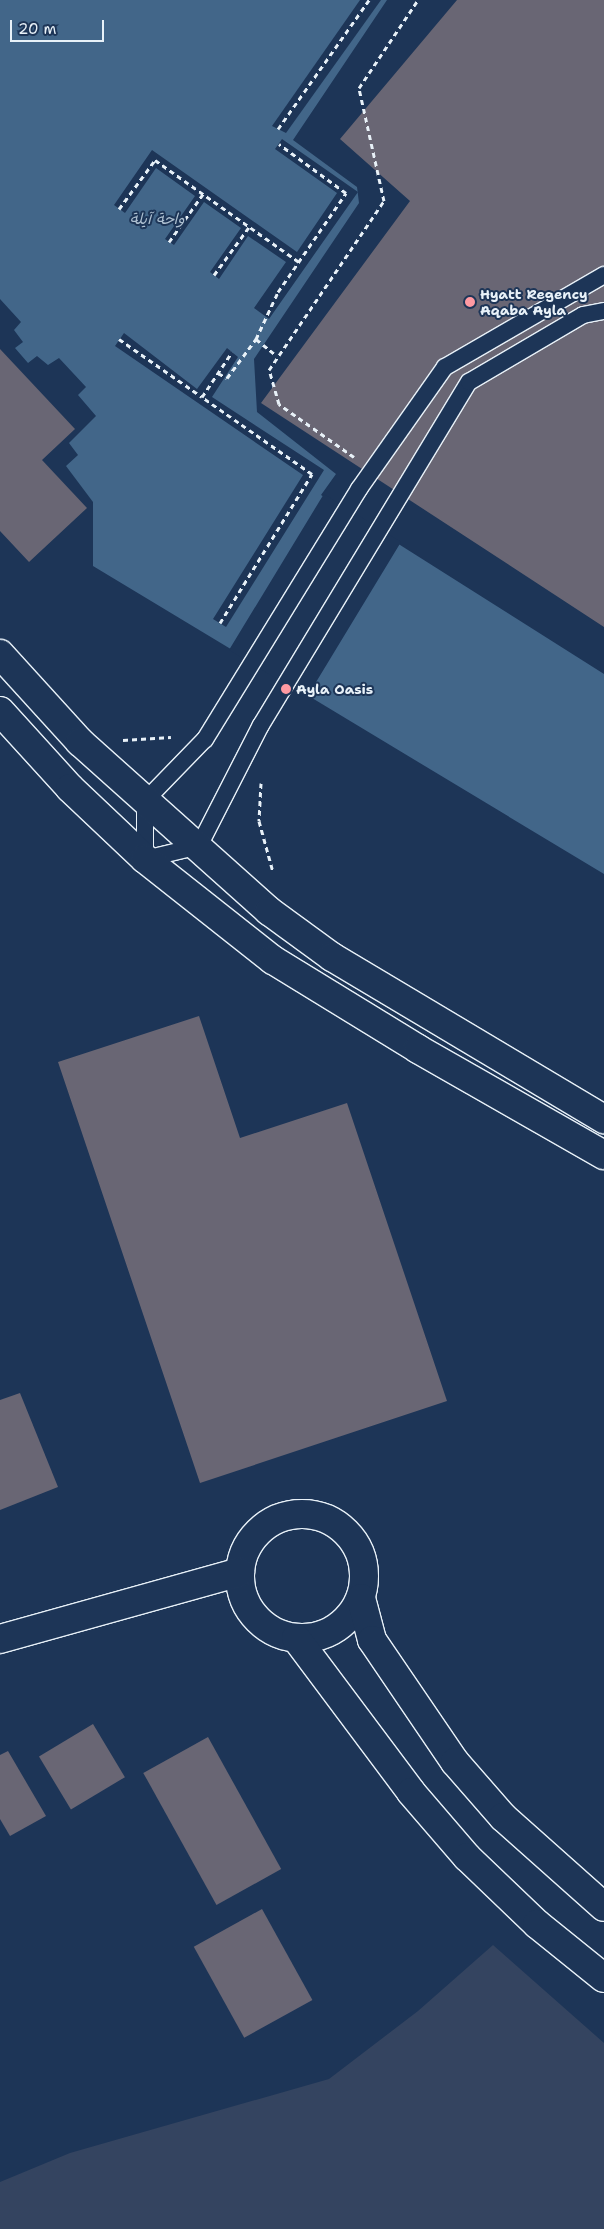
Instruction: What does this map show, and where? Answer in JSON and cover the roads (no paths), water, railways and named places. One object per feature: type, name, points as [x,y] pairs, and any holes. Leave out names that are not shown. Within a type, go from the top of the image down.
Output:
[{"type":"street","points":[[0,654],[80,742],[145,801],[199,846],[269,911],[332,957],[604,1119]]},
{"type":"street","points":[[0,703],[24,682]]},
{"type":"street","points":[[0,711],[70,788],[145,859],[273,960],[418,1049],[604,1155]]},
{"type":"street","points":[[296,1638],[334,1630],[350,1617],[360,1598],[365,1577],[362,1556],[352,1537],[335,1522],[315,1514],[280,1518],[256,1533],[244,1551],[240,1572],[249,1609],[262,1623],[296,1638],[411,1792],[467,1857],[537,1924],[604,1978]]},
{"type":"street","points":[[0,1639],[240,1572]]},
{"type":"street","points":[[360,1598],[372,1640],[455,1762],[503,1817],[604,1907]]},
{"type":"lane","points":[[604,275],[444,368],[359,488],[206,739],[145,801],[145,859],[199,846],[261,725],[390,507],[469,382],[583,315],[604,311]]},
{"type":"water","name":"واحة آيلة","points":[[0,0],[387,0],[293,140],[357,187],[359,203],[254,359],[257,412],[336,474],[321,495],[604,674],[604,874],[93,566],[93,502],[66,466],[78,455],[69,443],[96,416],[78,395],[86,387],[59,358],[48,365],[37,356],[28,363],[15,348],[23,342],[14,330],[21,322],[0,299]]},
{"type":"place","name":"Hyatt Regency Aqaba Ayla","points":[[470,302]]},
{"type":"place","name":"Ayla Oasis","points":[[286,689]]}]
